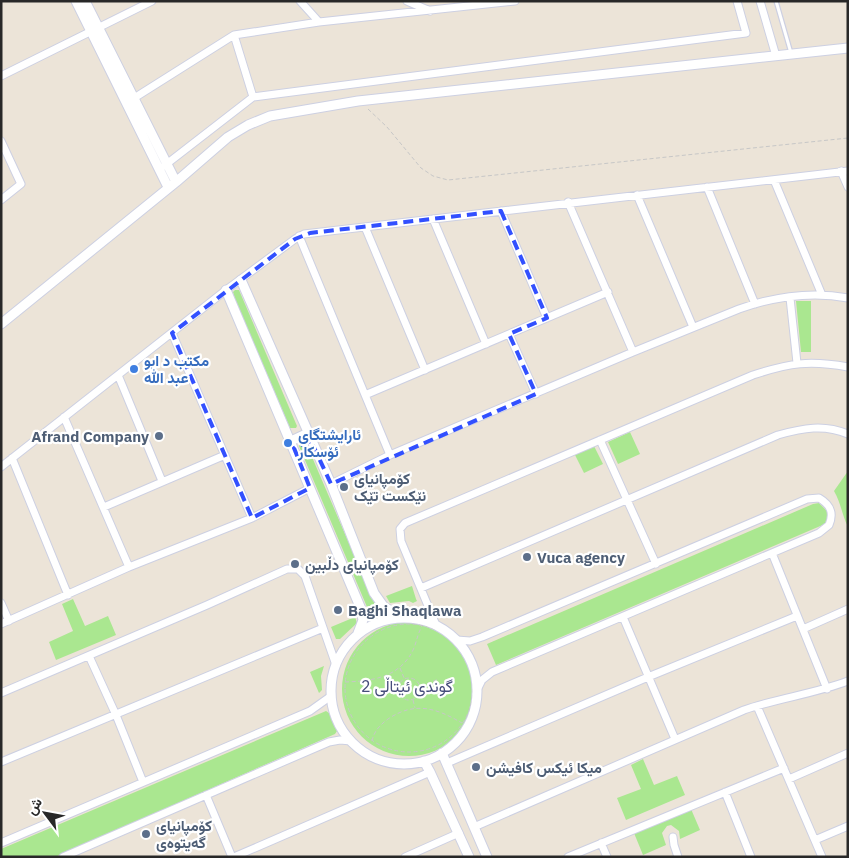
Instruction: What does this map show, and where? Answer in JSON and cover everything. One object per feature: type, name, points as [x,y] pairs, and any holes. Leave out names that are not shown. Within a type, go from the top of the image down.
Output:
[{"type":"street","points":[[76,1],[94,29],[172,185]]},
{"type":"street","points":[[85,1],[94,29]]},
{"type":"street","points":[[1,76],[152,1]]},
{"type":"street","points":[[300,1],[319,22]]},
{"type":"street","points":[[407,1],[431,11]]},
{"type":"street","points":[[130,101],[234,35],[319,22],[515,1]]},
{"type":"street","points":[[163,167],[253,96],[746,33],[737,1]]},
{"type":"street","points":[[760,1],[776,56]]},
{"type":"street","points":[[234,35],[253,96]]},
{"type":"street","points":[[1,324],[228,137],[248,125],[270,116],[358,101],[848,48]]},
{"type":"street","points":[[1,141],[21,184],[1,200]]},
{"type":"street","points":[[1,467],[226,290],[299,236],[310,233],[568,202],[844,171],[848,187]]},
{"type":"street","points":[[774,180],[822,295]]},
{"type":"street","points":[[707,187],[754,304]]},
{"type":"street","points":[[637,195],[693,327]]},
{"type":"street","points":[[568,202],[633,352]]},
{"type":"street","points":[[500,211],[548,318]]},
{"type":"street","points":[[433,219],[486,344]]},
{"type":"street","points":[[365,227],[425,370]]},
{"type":"street","points":[[299,236],[390,455]]},
{"type":"street","points":[[241,280],[331,484],[374,592],[380,603],[386,608],[406,618]]},
{"type":"street","points":[[226,290],[363,613],[363,623],[355,637],[344,650],[336,665],[331,683],[331,696],[336,717],[342,730],[351,741],[366,753],[383,761],[402,764],[424,761],[442,753],[454,744],[467,726],[475,705],[477,690],[472,664],[457,640],[427,621],[406,618],[378,622],[355,637]]},
{"type":"street","points":[[365,395],[608,292]]},
{"type":"street","points":[[331,484],[390,455],[693,327],[754,304],[772,300],[822,295],[848,298]]},
{"type":"street","points":[[790,298],[797,363]]},
{"type":"street","points":[[172,333],[252,518]]},
{"type":"street","points":[[509,334],[536,394]]},
{"type":"street","points":[[436,625],[400,538],[400,529],[405,523],[741,380],[769,370],[797,363],[818,363],[848,367]]},
{"type":"street","points":[[118,375],[162,481]]},
{"type":"street","points":[[64,418],[129,568]]},
{"type":"street","points":[[420,588],[778,435],[816,427],[838,430],[848,434]]},
{"type":"street","points":[[291,441],[308,433]]},
{"type":"street","points":[[600,440],[656,564]]},
{"type":"street","points":[[104,507],[225,455]]},
{"type":"street","points":[[12,458],[68,595]]},
{"type":"street","points":[[1,604],[5,622],[129,568],[252,518],[310,488]]},
{"type":"street","points":[[457,640],[476,640],[806,499],[813,498],[825,502],[832,512],[829,525],[825,530],[492,672],[482,680],[477,690]]},
{"type":"street","points":[[772,553],[827,689]]},
{"type":"street","points":[[1,693],[287,569],[298,569],[305,576],[336,665]]},
{"type":"street","points":[[803,629],[848,609]]},
{"type":"street","points":[[447,763],[648,677],[798,616]]},
{"type":"street","points":[[623,617],[675,739]]},
{"type":"street","points":[[1,762],[323,628]]},
{"type":"street","points":[[89,656],[116,715],[143,782]]},
{"type":"street","points":[[474,827],[675,739],[757,706],[827,689],[848,681]]},
{"type":"street","points":[[1,842],[310,711],[331,696]]},
{"type":"street","points":[[757,706],[822,857]]},
{"type":"street","points":[[63,857],[329,742],[351,741]]},
{"type":"street","points":[[442,753],[487,857]]},
{"type":"street","points":[[789,779],[848,753]]},
{"type":"street","points":[[424,761],[459,832],[469,857]]},
{"type":"street","points":[[568,857],[784,768]]},
{"type":"street","points":[[206,795],[233,857],[430,772]]},
{"type":"street","points":[[725,792],[751,857]]},
{"type":"street","points":[[815,840],[848,826]]},
{"type":"street","points":[[404,857],[459,832]]},
{"type":"street","points":[[673,837],[678,857]]},
{"type":"street","points":[[601,843],[607,857]]},
{"type":"lane","points":[[776,1],[791,54]]},
{"type":"path","points":[[358,101],[388,127],[421,168],[434,176],[448,180],[848,138]]},
{"type":"path","points":[[405,624],[423,625],[437,630],[450,638],[461,650],[473,678],[473,693],[470,708],[463,723],[454,735],[426,751],[410,753],[394,751],[379,746],[364,735],[349,712],[345,697],[345,682],[349,664],[358,649],[371,636],[387,628],[405,624]]},
{"type":"path","points":[[345,682],[375,680],[389,675],[400,668],[410,655],[423,625]]},
{"type":"path","points":[[400,668],[404,678]]},
{"type":"path","points":[[404,678],[415,679],[420,686],[418,696],[413,700],[405,700],[399,695],[397,687],[404,678]]},
{"type":"path","points":[[420,686],[439,679]]},
{"type":"path","points":[[413,700],[415,708]]},
{"type":"path","points":[[372,741],[374,732],[382,723],[402,711],[415,708],[443,712],[463,723]]},
{"type":"highlighted area","points":[[501,211],[547,318],[509,334],[536,394],[331,484],[311,441],[294,448],[310,488],[252,518],[172,333],[295,239],[310,233]]},
{"type":"green space","points":[[239,290],[297,426],[296,428],[290,428],[235,299],[233,292]]},
{"type":"green space","points":[[796,301],[811,301],[811,352],[801,352]]},
{"type":"green space","points":[[630,432],[640,454],[618,464],[608,442]]},
{"type":"green space","points":[[303,441],[306,443],[376,606],[372,610],[367,607],[299,446],[299,443]]},
{"type":"green space","points":[[594,446],[603,464],[584,473],[575,455]]},
{"type":"green space","points":[[848,471],[848,527],[834,491]]},
{"type":"green space","points":[[819,503],[828,512],[829,519],[825,524],[496,665],[487,644]]},
{"type":"green space","points":[[412,586],[417,601],[413,603],[409,601],[390,603],[386,596]]},
{"type":"green space","points":[[73,599],[85,626],[108,616],[116,635],[56,660],[49,642],[73,631],[62,604]]},
{"type":"green space","points":[[355,617],[357,623],[340,639],[336,639],[331,627]]},
{"type":"green space","points":[[409,622],[434,627],[456,642],[471,664],[476,689],[471,714],[456,736],[434,751],[409,756],[384,751],[362,736],[347,714],[342,689],[347,664],[362,642],[384,627]]},
{"type":"green space","points":[[324,666],[321,676],[322,690],[319,693],[310,672]]},
{"type":"green space","points":[[326,711],[329,713],[337,731],[335,734],[55,857],[1,857],[1,849]]},
{"type":"green space","points":[[643,759],[654,785],[677,776],[685,795],[626,820],[617,798],[641,789],[631,765]]},
{"type":"green space","points":[[691,809],[700,830],[680,839],[679,831],[671,825],[667,826],[662,833],[666,845],[643,855],[634,833]]},
{"type":"place","name":"مكتب د ابو عبد الله","points":[[134,369]]},
{"type":"place","name":"Afrand Company","points":[[159,436]]},
{"type":"place","name":"ئارایشتگای ئۆسکار","points":[[288,443]]},
{"type":"place","name":"کۆمپانیای نێکست تێک","points":[[344,487]]},
{"type":"place","name":"Vuca agency","points":[[527,557]]},
{"type":"place","name":"کۆمپانیای دڵبین","points":[[295,564]]},
{"type":"place","name":"Baghi Shaqlawa","points":[[338,610]]},
{"type":"place","name":"میکا ئیکس کافیشن","points":[[476,767]]},
{"type":"place","name":"کۆمپانیای گەیتوەی","points":[[146,834]]},
{"type":"district","name":"گوندی ئیتاڵی 2","points":[[407,686]]}]
